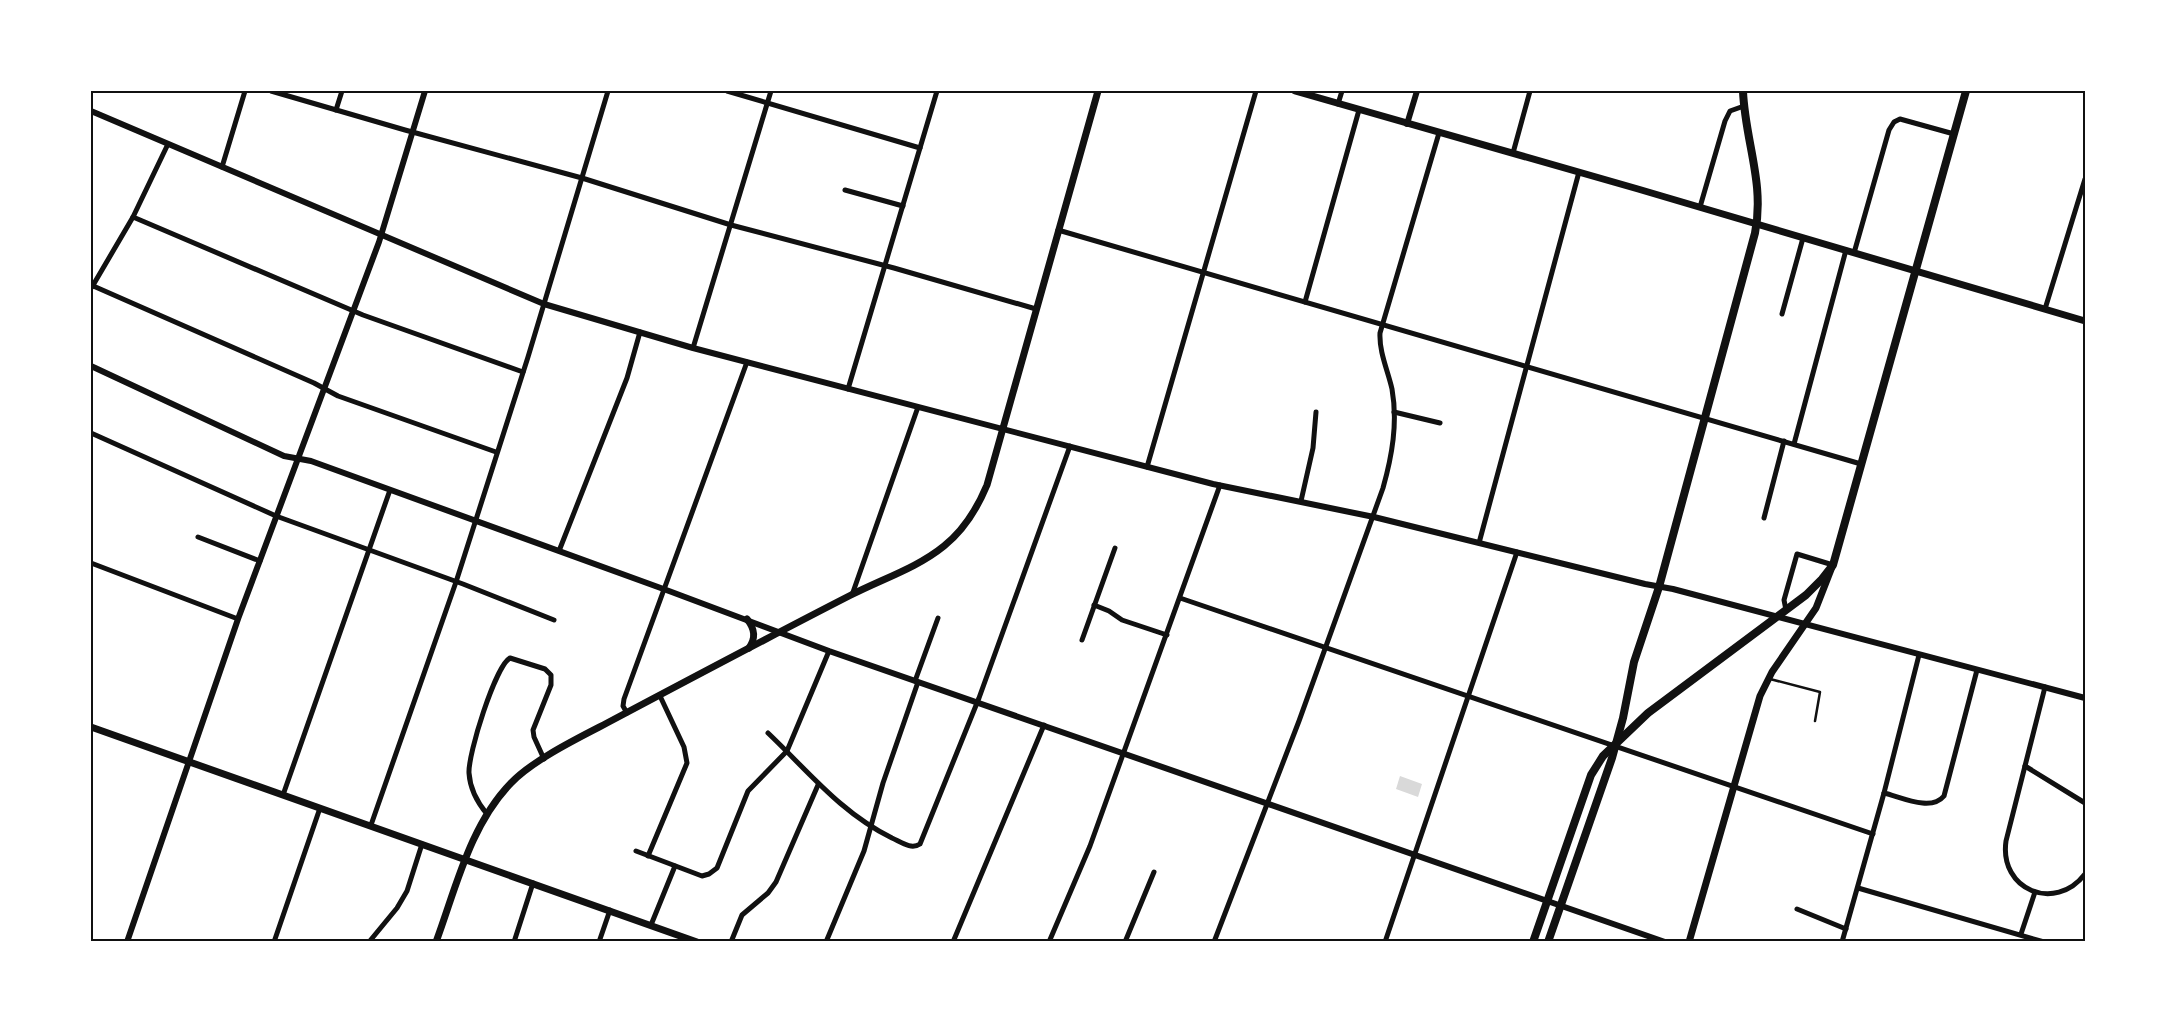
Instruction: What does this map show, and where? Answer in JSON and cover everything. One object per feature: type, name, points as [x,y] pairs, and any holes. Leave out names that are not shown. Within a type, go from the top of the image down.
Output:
[{"type":"main road","points":[[436,942],[466,859],[487,814],[502,793],[518,776],[627,712],[852,594],[924,560],[954,538],[970,518],[982,496],[1002,430],[1098,91]]},
{"type":"main road","points":[[1295,91],[1700,207],[2085,321]]},
{"type":"main road","points":[[1548,942],[1615,745],[1634,662],[1659,586],[1757,224],[1758,190],[1743,91]]},
{"type":"main road","points":[[1689,942],[1755,708],[1768,678],[1820,601],[1833,565],[1966,91]]},
{"type":"main road","points":[[1533,942],[1595,767],[1603,756],[1648,713],[1815,587],[1833,565]]},
{"type":"main road","points":[[747,619],[752,627],[754,636],[749,648]]},
{"type":"main road","points":[[91,726],[697,942]]},
{"type":"street","points":[[222,167],[244,91]]},
{"type":"street","points":[[271,91],[582,178],[731,225],[1036,309]]},
{"type":"street","points":[[336,110],[342,91]]},
{"type":"street","points":[[127,942],[238,619],[381,235],[425,91]]},
{"type":"street","points":[[371,825],[456,582],[523,372],[608,91]]},
{"type":"street","points":[[727,91],[920,148]]},
{"type":"street","points":[[693,348],[771,91]]},
{"type":"street","points":[[848,389],[937,91]]},
{"type":"street","points":[[1147,466],[1256,91]]},
{"type":"street","points":[[1338,104],[1342,91]]},
{"type":"street","points":[[1407,124],[1416,91]]},
{"type":"street","points":[[1513,153],[1530,91]]},
{"type":"street","points":[[1700,207],[1727,115],[1730,111],[1744,106]]},
{"type":"street","points":[[1305,302],[1358,110]]},
{"type":"street","points":[[91,111],[544,304],[693,348],[1002,430],[1220,485],[1374,517],[1659,586],[2085,698]]},
{"type":"street","points":[[1854,253],[1889,130],[1894,122],[1900,120],[1954,134]]},
{"type":"street","points":[[1214,942],[1268,803],[1374,517],[1390,463],[1394,412],[1392,391],[1380,345],[1382,324],[1440,133]]},
{"type":"street","points":[[168,144],[133,217],[92,287],[325,388],[338,396],[496,452]]},
{"type":"street","points":[[1479,543],[1579,172]]},
{"type":"street","points":[[2045,309],[2085,179]]},
{"type":"street","points":[[845,190],[903,206]]},
{"type":"street","points":[[133,217],[354,311],[523,372]]},
{"type":"street","points":[[1058,230],[1861,464]]},
{"type":"street","points":[[1782,314],[1803,238]]},
{"type":"street","points":[[1794,444],[1846,250]]},
{"type":"street","points":[[559,551],[627,378],[640,332]]},
{"type":"street","points":[[627,712],[623,706],[624,699],[747,362]]},
{"type":"street","points":[[91,366],[284,456],[298,458],[476,520],[829,651],[1665,942]]},
{"type":"street","points":[[852,594],[918,407]]},
{"type":"street","points":[[1300,501],[1313,448],[1316,412]]},
{"type":"street","points":[[1394,412],[1440,423]]},
{"type":"street","points":[[91,433],[276,516],[554,620]]},
{"type":"street","points":[[1764,518],[1784,442]]},
{"type":"street","points":[[768,733],[818,784],[850,813],[871,827],[908,846],[916,847],[920,844],[977,702],[1070,446]]},
{"type":"street","points":[[1049,942],[1080,870],[1124,753],[1220,485]]},
{"type":"street","points":[[283,795],[390,490]]},
{"type":"street","points":[[198,537],[260,561]]},
{"type":"street","points":[[1082,640],[1115,548]]},
{"type":"street","points":[[1384,942],[1517,552]]},
{"type":"street","points":[[1786,610],[1784,600],[1797,554],[1833,565]]},
{"type":"street","points":[[91,563],[238,619]]},
{"type":"street","points":[[1180,598],[1873,834]]},
{"type":"street","points":[[1094,605],[1109,611],[1122,620],[1167,635]]},
{"type":"street","points":[[826,942],[858,867],[871,827],[882,783],[938,618]]},
{"type":"street","points":[[636,851],[702,876],[709,874],[717,868],[742,801],[748,791],[787,751],[829,651]]},
{"type":"street","points":[[1842,942],[1884,793],[1919,655]]},
{"type":"street","points":[[487,814],[478,803],[473,791],[469,766],[472,744],[500,669],[510,658],[545,669],[551,675],[552,685],[533,730],[534,737],[544,759]]},
{"type":"street","points":[[1884,793],[1927,804],[1939,802],[1944,796],[1977,670]]},
{"type":"street","points":[[2044,687],[2006,841],[2005,856],[2015,879],[2035,892],[2048,894],[2061,892],[2072,887],[2085,874]]},
{"type":"street","points":[[648,856],[687,764],[684,747],[660,696]]},
{"type":"street","points":[[953,942],[1044,725]]},
{"type":"street","points":[[2025,766],[2085,803]]},
{"type":"street","points":[[731,942],[742,916],[768,894],[776,882],[818,784]]},
{"type":"street","points":[[274,942],[320,808]]},
{"type":"street","points":[[369,942],[397,908],[407,891],[422,844]]},
{"type":"street","points":[[651,925],[675,866]]},
{"type":"street","points":[[1125,942],[1154,872]]},
{"type":"street","points":[[514,942],[533,883]]},
{"type":"street","points":[[1858,888],[2044,942]]},
{"type":"street","points":[[2021,934],[2035,892]]},
{"type":"street","points":[[1797,909],[1846,929]]},
{"type":"street","points":[[599,942],[610,910]]},
{"type":"lane","points":[[1768,678],[1820,692],[1814,721]]},
{"type":"shaded area","points":[[1400,776],[1422,784],[1418,797],[1396,789]]}]
